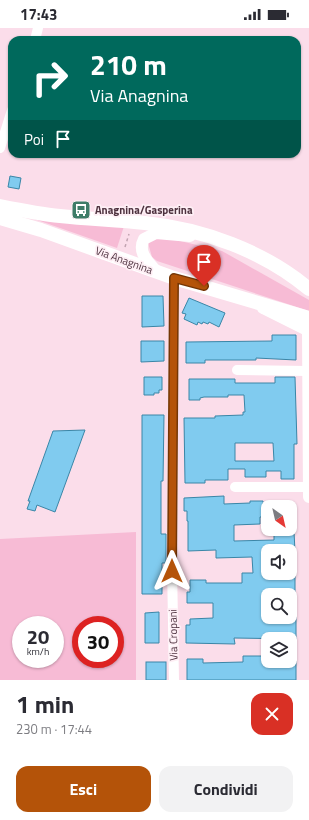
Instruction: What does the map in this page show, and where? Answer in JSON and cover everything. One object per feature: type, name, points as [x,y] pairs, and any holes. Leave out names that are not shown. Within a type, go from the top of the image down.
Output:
[{"type":"main road","points":[[0,206],[59,216],[153,224],[219,239],[261,257],[303,282],[309,289]]},
{"type":"main road","name":"Via Anagnina","points":[[0,218],[41,230],[174,278],[248,300],[308,326]]},
{"type":"street","points":[[0,148],[8,123]]},
{"type":"street","points":[[157,272],[145,258],[142,250],[142,241],[146,236],[156,233],[219,239]]},
{"type":"street","name":"Via Cropani","points":[[174,278],[172,565],[174,680]]},
{"type":"street","points":[[308,326],[309,497]]},
{"type":"street","points":[[237,370],[308,371]]},
{"type":"street","points":[[235,487],[309,487]]},
{"type":"path","points":[[124,248],[130,227]]},
{"type":"shaded area","points":[[23,215],[124,226],[117,248]]},
{"type":"shaded area","points":[[154,238],[176,240],[222,251],[309,300],[309,311],[157,261],[152,257],[148,243]]},
{"type":"shaded area","points":[[136,532],[136,680],[0,680],[0,539]]},
{"type":"building","points":[[10,176],[21,178],[19,189],[8,187]]},
{"type":"building","points":[[142,296],[163,296],[164,326],[142,327]]},
{"type":"building","points":[[189,298],[225,313],[219,327],[209,322],[208,324],[203,322],[202,324],[198,322],[197,325],[184,319],[186,314],[182,313]]},
{"type":"building","points":[[272,335],[296,335],[296,360],[256,358],[256,360],[205,360],[205,363],[186,363],[186,342],[272,341]]},
{"type":"building","points":[[141,341],[164,341],[164,361],[141,362]]},
{"type":"building","points":[[144,377],[162,377],[162,390],[159,390],[159,393],[154,393],[154,395],[144,395]]},
{"type":"building","points":[[275,377],[295,377],[297,444],[294,444],[294,479],[281,479],[281,471],[266,471],[266,477],[245,477],[245,469],[228,469],[228,480],[205,480],[205,483],[185,483],[184,418],[215,418],[215,416],[243,415],[243,412],[245,412],[244,395],[204,397],[200,398],[200,400],[189,400],[189,379],[235,379],[235,383],[275,383]],"holes":[[[235,443],[273,443],[274,461],[235,461]]]},
{"type":"building","points":[[142,415],[164,415],[163,481],[161,481],[161,534],[166,534],[166,563],[162,563],[162,594],[142,594]]},
{"type":"building","points":[[85,430],[55,512],[37,505],[35,511],[27,509],[30,501],[28,501],[53,431]]},
{"type":"building","points":[[224,496],[224,504],[261,501],[260,524],[234,525],[234,541],[274,540],[274,536],[294,536],[295,544],[261,544],[261,580],[295,580],[295,588],[261,588],[261,624],[296,624],[296,632],[261,632],[261,638],[234,638],[235,644],[186,643],[186,625],[190,625],[190,619],[213,618],[213,603],[187,603],[187,592],[190,592],[190,580],[206,580],[206,583],[242,583],[242,573],[253,573],[252,557],[216,558],[216,550],[188,551],[188,521],[187,511],[184,511],[184,498]]},
{"type":"building","points":[[159,612],[159,643],[145,643],[145,613]]},
{"type":"building","points":[[243,656],[261,656],[261,668],[296,668],[296,680],[187,680],[187,659],[203,659],[203,663],[243,662]]},
{"type":"building","points":[[146,662],[166,662],[166,680],[146,680]]},
{"type":"place","name":"Anagnina/Gasperina","points":[[81,210]]},
{"type":"route","points":[[172,571],[174,278],[204,286]]}]
